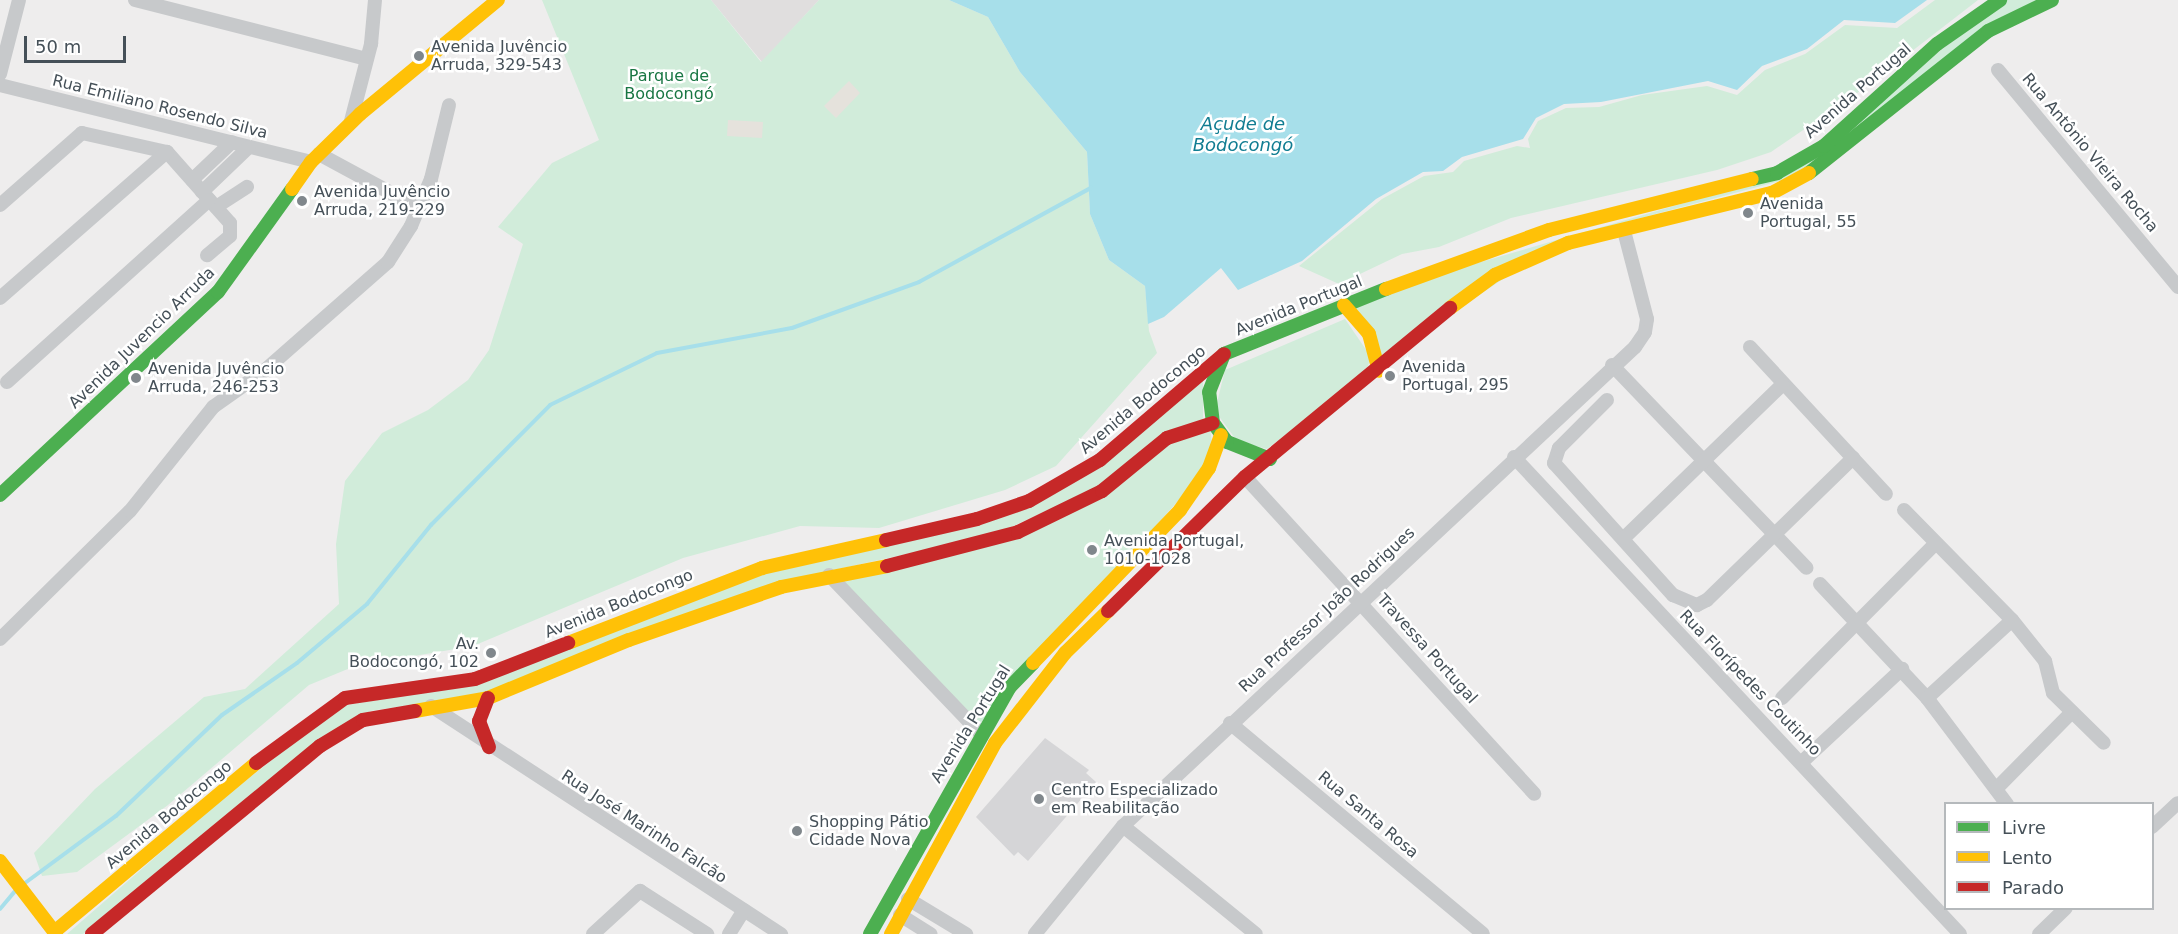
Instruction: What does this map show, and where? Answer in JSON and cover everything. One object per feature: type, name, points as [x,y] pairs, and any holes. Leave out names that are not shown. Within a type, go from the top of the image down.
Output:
[{"type":"street","points":[[0,74],[20,0]]},
{"type":"street","points":[[135,0],[367,59]]},
{"type":"street","points":[[351,124],[367,59],[375,0]]},
{"type":"street","name":"Avenida Juvencio Arruda","points":[[0,495],[218,292],[315,158],[351,124],[498,0]]},
{"type":"street","name":"Avenida Portugal","points":[[870,934],[981,734],[1023,670],[1180,510],[1209,468],[1221,435],[1213,423],[1209,392],[1224,354],[1344,305],[1559,227],[1785,169],[1824,146],[1905,71],[1998,0]]},
{"type":"street","name":"Avenida Portugal","points":[[891,934],[908,899],[995,743],[1043,678],[1245,477],[1495,275],[1568,243],[1772,193],[1803,178],[1988,31],[2052,0]]},
{"type":"street","name":"Rua Antônio Vieira Rocha","points":[[1998,70],[2178,287]]},
{"type":"street","name":"Rua Emiliano Rosendo Silva","points":[[0,84],[249,147],[315,158],[419,208]]},
{"type":"street","points":[[0,639],[130,511],[213,407],[264,371],[388,261],[419,208],[449,105]]},
{"type":"street","points":[[0,206],[82,133],[167,152],[232,229],[207,255]]},
{"type":"street","points":[[192,180],[232,142]]},
{"type":"street","points":[[2,385],[209,199],[249,147]]},
{"type":"street","points":[[0,298],[167,152]]},
{"type":"street","points":[[209,199],[247,187]]},
{"type":"street","name":"Rua Professor João Rodrigues","points":[[1035,934],[1123,826],[1640,340],[1647,319],[1624,231]]},
{"type":"street","points":[[1344,305],[1369,334],[1379,371]]},
{"type":"street","points":[[1750,347],[1886,494]]},
{"type":"street","name":"Avenida Bodocongo","points":[[55,933],[284,740],[345,698],[475,679],[762,568],[977,519],[1029,501],[1100,460],[1224,354]]},
{"type":"street","points":[[1612,365],[1807,568]]},
{"type":"street","points":[[1624,538],[1783,384]]},
{"type":"street","points":[[1607,400],[1559,448],[1554,463],[1673,595],[1696,605],[1775,534],[1854,458]]},
{"type":"street","points":[[93,934],[339,732],[382,714],[488,698],[639,636],[829,575],[935,557],[1018,532],[1102,491],[1167,438],[1213,423]]},
{"type":"street","points":[[1221,435],[1240,449],[1270,459]]},
{"type":"street","name":"Rua Florípedes Coutinho","points":[[1514,457],[1802,762],[1960,934]]},
{"type":"street","name":"Travessa Portugal","points":[[1245,477],[1361,601],[1534,794]]},
{"type":"street","points":[[1904,510],[2012,620],[2045,661],[2053,693],[2104,743]]},
{"type":"street","points":[[1782,698],[1936,543]]},
{"type":"street","points":[[829,575],[981,734]]},
{"type":"street","points":[[1820,584],[1927,698],[2006,802]]},
{"type":"street","points":[[1927,698],[2012,620]]},
{"type":"street","points":[[1802,762],[1902,669]]},
{"type":"street","points":[[488,698],[479,721],[489,747]]},
{"type":"street","name":"Rua José Marinho Falcão","points":[[430,706],[489,747],[781,934]]},
{"type":"street","points":[[1996,789],[2072,712]]},
{"type":"street","name":"Rua Santa Rosa","points":[[1230,723],[1483,934]]},
{"type":"street","points":[[2154,825],[2178,804]]},
{"type":"street","points":[[1123,826],[1256,934]]},
{"type":"street","points":[[0,861],[55,933]]},
{"type":"street","points":[[593,934],[640,891],[707,934]]},
{"type":"street","points":[[908,899],[966,934]]},
{"type":"street","points":[[729,934],[744,910]]},
{"type":"street","points":[[2039,934],[2065,910]]},
{"type":"street","points":[[900,915],[931,934]]},
{"type":"shaded area","points":[[711,0],[819,0],[762,62]]},
{"type":"green space","name":"Parque de Bodocongó","points":[[542,0],[711,0],[761,62],[819,0],[949,0],[988,17],[1020,72],[1087,152],[1090,214],[1109,260],[1145,286],[1149,331],[1157,353],[1056,466],[1005,490],[879,528],[800,526],[683,558],[473,646],[355,666],[309,685],[168,805],[77,872],[42,876],[34,853],[95,789],[204,697],[245,689],[339,604],[336,544],[345,481],[382,433],[428,410],[468,380],[489,350],[523,244],[498,227],[552,163],[599,140]]},
{"type":"green space","points":[[1935,0],[1978,0],[1863,89],[1771,152],[1717,170],[1511,218],[1439,247],[1402,254],[1339,284],[1299,266],[1382,199],[1424,176],[1453,172],[1464,161],[1517,146],[1530,148],[1528,139],[1538,121],[1566,108],[1599,107],[1642,95],[1707,86],[1737,95],[1765,70],[1805,54],[1845,25],[1897,28]]},
{"type":"green space","points":[[2007,0],[2041,0],[1795,177],[1565,238],[1381,360],[1352,308],[1443,273],[1774,177]]},
{"type":"green space","points":[[1345,319],[1371,357],[1366,372],[1267,449],[1237,441],[1215,411],[1225,370]]},
{"type":"green space","points":[[1203,380],[1203,419],[1102,485],[994,535],[806,576],[486,694],[370,711],[83,934],[67,934],[221,800],[341,706],[408,695],[767,571],[1028,508]]},
{"type":"green space","points":[[1210,428],[1213,451],[1193,484],[978,726],[839,580],[1028,533],[1168,441]]},
{"type":"sand","points":[[849,81],[860,93],[836,118],[824,106]]},
{"type":"sand","points":[[728,120],[763,122],[762,138],[727,136]]},
{"type":"water","name":"Açude de Bodocongó","points":[[949,0],[1927,0],[1895,23],[1844,20],[1807,49],[1762,66],[1737,90],[1708,81],[1601,102],[1564,104],[1536,118],[1523,139],[1462,157],[1443,171],[1423,172],[1376,199],[1302,261],[1238,290],[1221,268],[1164,317],[1148,324],[1145,286],[1109,260],[1090,214],[1087,152],[1020,72],[988,17]]},
{"type":"building","name":"Centro Especializado em Reabilitação","points":[[1045,738],[1089,770],[1086,773],[1096,782],[1028,861],[1018,852],[1014,856],[976,817]]},
{"type":"waterway","points":[[25,883],[116,816],[222,715],[297,663],[367,604],[431,525],[550,405],[657,353],[792,328],[919,282],[1091,188]]},
{"type":"waterway","points":[[0,909],[15,891]]},
{"type":"traffic: fast","points":[[1752,179],[1777,173],[1824,146],[1937,44],[2000,0]]},
{"type":"traffic: fast","points":[[1809,173],[1988,31],[2052,0]]},
{"type":"traffic: fast","points":[[0,495],[218,292],[292,189]]},
{"type":"traffic: fast","points":[[1270,459],[1227,442],[1213,423],[1209,392],[1224,354],[1386,289]]},
{"type":"traffic: fast","points":[[870,934],[1009,688],[1033,663]]},
{"type":"traffic: slow","points":[[292,189],[311,162],[360,114],[498,0]]},
{"type":"traffic: slow","points":[[1450,308],[1495,275],[1568,243],[1772,193],[1809,173]]},
{"type":"traffic: slow","points":[[1386,289],[1549,230],[1752,179]]},
{"type":"traffic: slow","points":[[1344,305],[1369,334],[1379,371]]},
{"type":"traffic: slow","points":[[1033,663],[1180,510],[1209,468],[1221,435]]},
{"type":"traffic: slow","points":[[568,643],[762,568],[886,540]]},
{"type":"traffic: slow","points":[[415,711],[488,698],[629,640],[781,587],[887,566]]},
{"type":"traffic: slow","points":[[891,934],[995,743],[1065,653],[1108,611]]},
{"type":"traffic: slow","points":[[54,932],[256,763]]},
{"type":"traffic: slow","points":[[0,861],[56,934]]},
{"type":"traffic: jam","points":[[1108,611],[1245,477],[1450,308]]},
{"type":"traffic: jam","points":[[886,540],[977,519],[1029,501],[1100,460],[1224,354]]},
{"type":"traffic: jam","points":[[887,566],[1018,532],[1102,491],[1167,438],[1213,423]]},
{"type":"traffic: jam","points":[[256,763],[345,698],[475,679],[568,643]]},
{"type":"traffic: jam","points":[[488,698],[479,721],[489,747]]},
{"type":"traffic: jam","points":[[92,934],[320,746],[363,720],[415,711]]},
{"type":"place","name":"Avenida Juvêncio Arruda, 329-543","points":[[419,56]]},
{"type":"place","name":"Avenida Juvêncio Arruda, 219-229","points":[[302,201]]},
{"type":"place","name":"Avenida Portugal, 55","points":[[1748,213]]},
{"type":"place","name":"Avenida Portugal, 295","points":[[1390,376]]},
{"type":"place","name":"Avenida Juvêncio Arruda, 246-253","points":[[136,378]]},
{"type":"place","name":"Avenida Portugal, 1010-1028","points":[[1092,550]]},
{"type":"place","name":"Av. Bodocongó, 102","points":[[491,653]]},
{"type":"place","name":"Centro Especializado em Reabilitação","points":[[1039,799]]},
{"type":"place","name":"Shopping Pátio Cidade Nova","points":[[797,831]]}]
